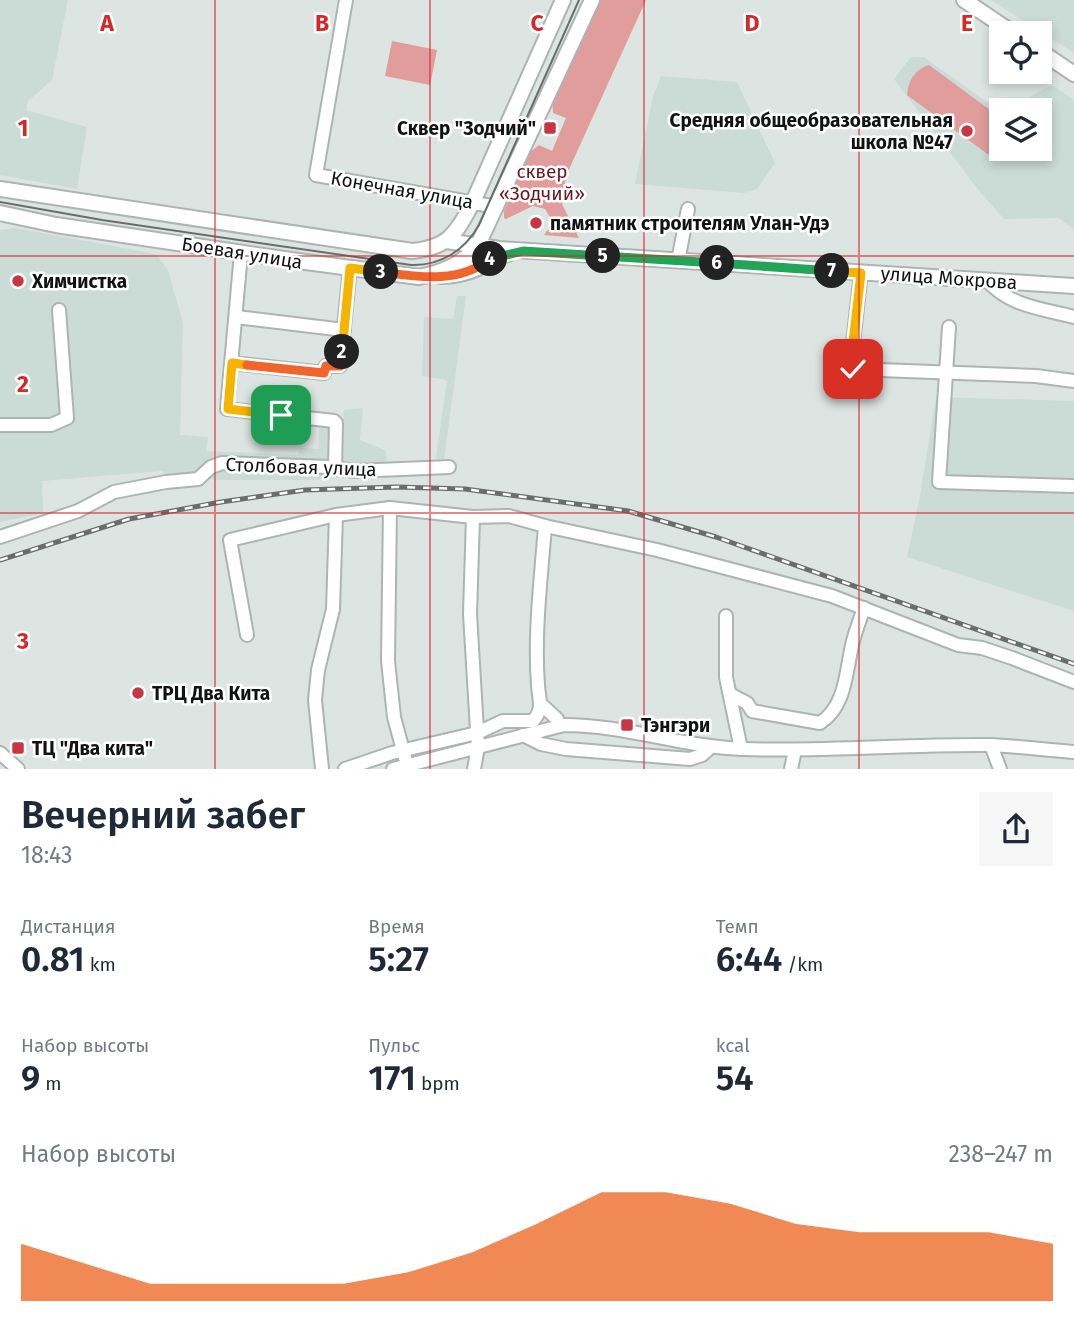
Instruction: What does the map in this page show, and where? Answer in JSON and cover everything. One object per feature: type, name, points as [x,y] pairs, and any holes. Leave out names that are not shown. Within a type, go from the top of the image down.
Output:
[{"type":"main road","points":[[441,244],[455,234],[473,202],[563,0]]},
{"type":"main road","points":[[477,247],[592,0]]},
{"type":"main road","points":[[964,0],[995,21]]},
{"type":"main road","points":[[1052,59],[1074,74]]},
{"type":"main road","name":"Боевая улица","points":[[0,188],[412,251],[441,244]]},
{"type":"main road","points":[[497,208],[494,222],[496,233],[505,245],[523,251]]},
{"type":"main road","name":"Боевая улица","points":[[0,213],[56,225],[419,277],[451,268],[477,247]]},
{"type":"main road","name":"улица Мокрова","points":[[441,244],[1074,286]]},
{"type":"main road","points":[[419,277],[457,276],[480,267],[494,257],[523,251]]},
{"type":"street","name":"Конечная улица","points":[[346,0],[316,175],[497,208]]},
{"type":"street","points":[[678,261],[688,209]]},
{"type":"street","points":[[241,253],[228,409],[334,421],[335,467]]},
{"type":"street","points":[[232,363],[324,373],[326,366],[340,366],[350,268]]},
{"type":"street","points":[[861,273],[852,367],[857,370],[947,373],[958,371],[1074,381]]},
{"type":"street","points":[[987,280],[996,292],[1009,299],[1074,317]]},
{"type":"street","points":[[0,425],[51,425],[68,418],[59,310]]},
{"type":"street","points":[[236,317],[344,330]]},
{"type":"street","points":[[949,327],[939,482],[1072,486]]},
{"type":"street","name":"Столбовая улица","points":[[0,537],[78,511],[114,492],[198,479],[215,465],[335,467],[355,471],[449,467]]},
{"type":"street","points":[[390,508],[388,661],[394,717],[406,767]]},
{"type":"street","points":[[247,635],[230,540],[336,515],[390,508],[473,517],[509,516],[657,550],[832,596],[958,645],[982,648],[1074,682]]},
{"type":"street","points":[[323,769],[315,700],[318,670],[333,609],[336,515]]},
{"type":"street","points":[[473,517],[470,614],[478,747],[474,769]]},
{"type":"street","points":[[545,526],[538,603],[538,687],[542,705],[557,719],[560,726]]},
{"type":"street","points":[[730,694],[740,698],[752,711],[820,723],[829,717],[836,707],[844,687],[853,638],[864,608]]},
{"type":"street","points":[[726,617],[726,677],[741,749]]},
{"type":"street","points":[[345,769],[403,751],[477,733],[503,721],[533,721],[542,705]]},
{"type":"street","points":[[738,730],[752,711]]},
{"type":"street","points":[[393,769],[560,726],[589,725],[711,747],[741,749],[991,745],[1074,752]]},
{"type":"street","points":[[523,735],[541,744],[566,749],[690,759],[702,755],[711,747]]},
{"type":"street","points":[[991,745],[1000,769]]},
{"type":"street","points":[[791,769],[794,750]]},
{"type":"street","points":[[0,753],[18,769]]},
{"type":"shaded area","points":[[0,0],[68,0],[52,80],[28,101],[26,110],[87,127],[77,189],[0,175]]},
{"type":"shaded area","points":[[991,0],[1074,0],[1074,53],[1052,39],[1052,21],[1024,21]]},
{"type":"shaded area","name":"Средняя общеобразовательная школа №47","points":[[911,57],[924,57],[989,103],[989,161],[1052,161],[1052,98],[1030,98],[1052,85],[1074,100],[1074,229],[1058,218],[1004,219],[980,192],[894,79]]},
{"type":"shaded area","points":[[661,76],[737,82],[775,163],[757,189],[744,193],[635,184],[653,96]]},
{"type":"shaded area","points":[[15,228],[156,254],[168,270],[183,323],[180,435],[208,437],[206,451],[298,455],[300,448],[318,449],[320,423],[342,426],[344,410],[363,408],[360,440],[385,450],[387,462],[402,464],[402,474],[306,480],[215,480],[201,475],[170,478],[162,471],[42,481],[43,513],[0,522],[0,230]]},
{"type":"shaded area","points":[[457,296],[466,296],[444,460],[436,458],[447,380],[422,376],[424,317],[453,319]]},
{"type":"shaded area","points":[[936,397],[1074,401],[1074,611],[907,557]]},
{"type":"green space","name":"сквер «Зодчий»","points":[[598,0],[646,0],[566,176],[562,204],[579,238],[544,235],[550,227],[551,219],[545,209],[533,206],[506,219],[504,211],[529,153],[539,145],[552,151],[566,118],[553,113],[552,100]]},
{"type":"green space","points":[[392,41],[437,50],[430,85],[385,76]]},
{"type":"green space","points":[[929,65],[989,109],[989,155],[907,95],[913,76]]},
{"type":"tram line","points":[[0,202],[102,220],[411,265],[432,263],[459,249],[479,225],[579,0]]},
{"type":"railway","points":[[0,560],[129,519],[221,502],[305,490],[396,487],[465,489],[628,511],[716,537],[1074,664]]},
{"type":"place","name":"Сквер \"Зодчий\"","points":[[550,128]]},
{"type":"place","name":"Средняя общеобразовательная школа №47","points":[[967,131]]},
{"type":"place","name":"памятник строителям Улан-Удэ","points":[[536,223]]},
{"type":"place","name":"Химчистка","points":[[18,281]]},
{"type":"place","name":"ТРЦ Два Кита","points":[[138,693]]},
{"type":"place","name":"Тэнгэри","points":[[627,725]]},
{"type":"place","name":"ТЦ \"Два кита\"","points":[[18,748]]},
{"type":"route","points":[[281,415],[228,409],[232,363],[324,373],[326,366],[340,366],[350,268],[419,277],[457,276],[480,267],[494,257],[523,251],[861,273],[851,360],[853,369]]}]
